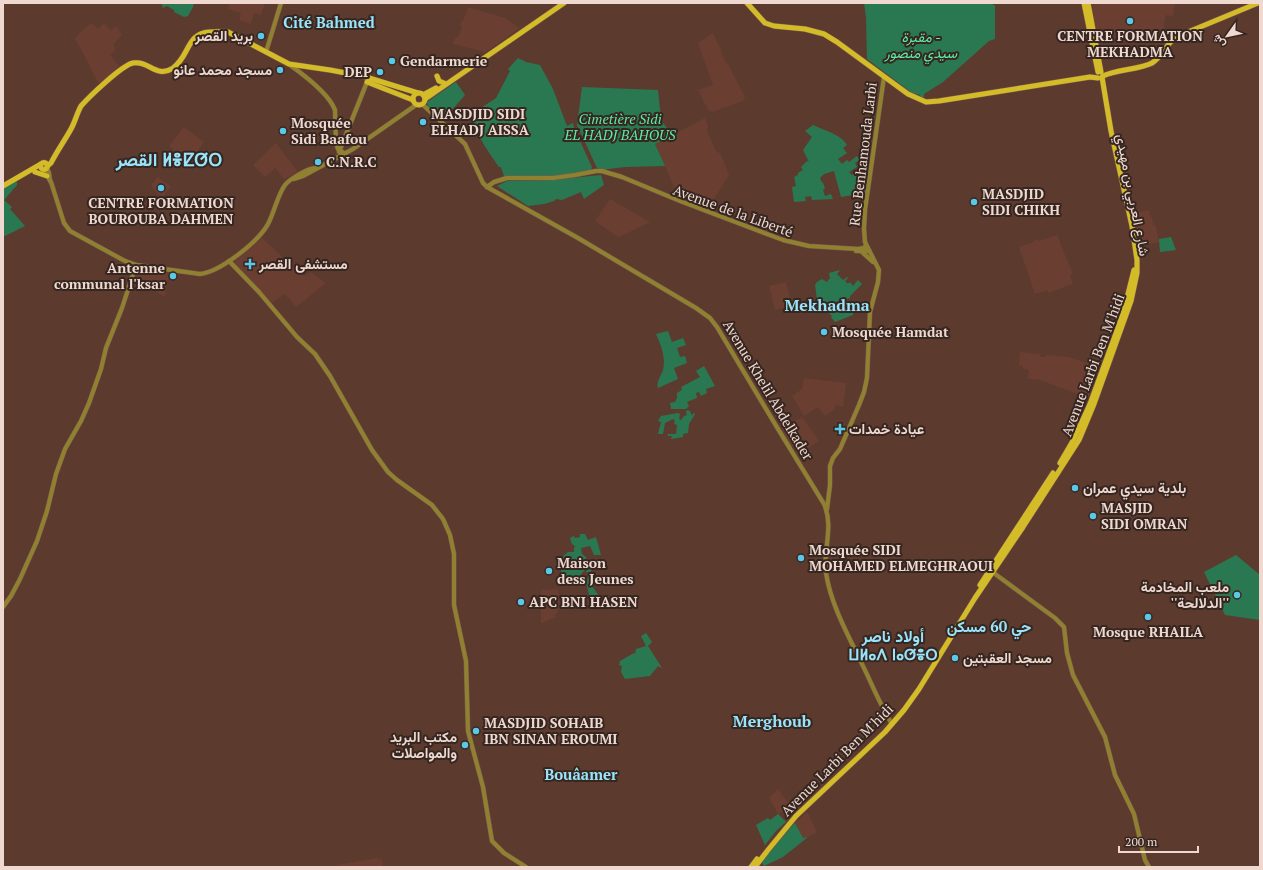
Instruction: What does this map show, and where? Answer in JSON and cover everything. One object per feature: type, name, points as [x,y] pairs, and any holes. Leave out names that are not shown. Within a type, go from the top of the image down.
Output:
[{"type":"main road","points":[[418,100],[461,73],[564,3]]},
{"type":"main road","points":[[746,3],[760,19],[769,24],[805,29],[827,36],[908,94],[929,102],[1090,77],[1152,63],[1168,43],[1176,37],[1258,3]]},
{"type":"main road","points":[[1084,3],[1100,75]]},
{"type":"main road","points":[[1088,3],[1100,75]]},
{"type":"main road","points":[[3,186],[51,163],[71,130],[82,106],[128,64],[139,63],[160,72],[169,70],[182,59],[194,37],[200,33],[228,32],[289,64],[352,74],[418,100]]},
{"type":"main road","points":[[418,100],[461,73]]},
{"type":"main road","name":"شارع العربي بن مهيدي","points":[[751,867],[773,837],[800,808],[891,723],[915,690],[1072,447],[1116,335],[1134,270],[1134,256],[1129,223],[1100,75]]},
{"type":"main road","points":[[437,76],[439,81],[444,83]]},
{"type":"main road","points":[[367,80],[409,90],[422,89]]},
{"type":"main road","points":[[409,90],[418,100]]},
{"type":"main road","points":[[32,172],[48,179]]},
{"type":"main road","name":"Avenue Larbi Ben M'hidi","points":[[755,867],[796,816],[891,723]]},
{"type":"street","points":[[266,52],[281,3]]},
{"type":"street","points":[[289,64],[322,93],[334,108],[336,143],[340,151],[345,154]]},
{"type":"street","name":"Rue Benhamouda Larbi","points":[[827,510],[830,485],[830,466],[840,449],[866,386],[870,312],[879,270],[866,245],[864,236],[865,210],[884,77]]},
{"type":"street","points":[[338,157],[367,80]]},
{"type":"street","points":[[44,167],[67,228],[125,262],[136,265],[200,274],[215,270],[248,246],[264,229],[284,187],[288,182],[316,170],[317,168],[345,154],[381,130],[408,110],[418,100],[430,113],[465,144],[487,187]]},
{"type":"street","points":[[343,145],[351,150]]},
{"type":"street","name":"Avenue de la Liberté","points":[[487,187],[492,183],[507,178],[553,178],[596,171],[616,174],[783,240],[809,246],[824,247],[861,249],[866,245]]},
{"type":"street","name":"Avenue de la Liberté","points":[[593,172],[616,177],[782,242],[809,248],[869,252]]},
{"type":"street","name":"Avenue Khelil Abdelkader","points":[[487,187],[578,238],[696,308],[710,318],[720,331],[827,510],[828,528],[826,563],[829,586],[844,628],[891,723]]},
{"type":"street","points":[[862,251],[875,263]]},
{"type":"street","points":[[229,261],[259,292],[297,337],[315,354],[330,376],[372,450],[388,472],[432,505],[443,519],[450,536],[454,554],[454,605],[466,661],[468,731],[483,787],[492,841],[504,853],[526,867]]},
{"type":"street","points":[[3,608],[20,579],[37,541],[56,474],[65,449],[81,421],[89,403],[101,369],[106,348],[122,308],[136,265]]},
{"type":"street","points":[[991,571],[1055,618],[1064,627],[1070,668],[1105,737],[1115,775],[1134,814],[1145,860],[1149,867]]},
{"type":"shaded area","points":[[229,3],[265,3],[261,15],[254,13],[251,24],[239,20],[241,13],[228,9]]},
{"type":"shaded area","name":"CENTRE FORMATION MEKHADMA","points":[[1092,3],[1175,3],[1173,16],[1166,15],[1161,40],[1121,33],[1121,35],[1107,33],[1096,36]]},
{"type":"shaded area","points":[[468,7],[505,18],[520,28],[484,53],[482,51],[453,44],[455,37],[458,37],[462,27],[460,26],[461,21],[463,21]]},
{"type":"shaded area","points":[[91,23],[98,29],[104,23],[111,31],[116,26],[122,35],[113,45],[116,49],[110,55],[119,66],[101,84],[98,82],[75,38]]},
{"type":"shaded area","points":[[713,33],[726,63],[728,64],[745,97],[743,101],[712,112],[708,110],[698,90],[713,85],[698,43]]},
{"type":"shaded area","points":[[705,118],[708,125],[707,131],[716,151],[721,154],[729,175],[712,202],[700,200],[699,196],[693,193],[686,196],[683,189],[677,193],[655,144]]},
{"type":"shaded area","points":[[184,127],[204,142],[189,163],[169,146]]},
{"type":"shaded area","points":[[276,143],[298,172],[284,179],[275,168],[265,177],[253,165]]},
{"type":"shaded area","name":"CENTRE FORMATION BOUROUBA DAHMEN","points":[[157,177],[171,186],[163,197],[159,195],[151,186]]},
{"type":"shaded area","points":[[610,199],[650,222],[619,237],[616,236],[595,221]]},
{"type":"shaded area","points":[[1149,210],[1154,226],[1156,226],[1159,242],[1137,246],[1132,214]]},
{"type":"shaded area","points":[[1057,235],[1073,274],[1070,275],[1073,284],[1048,293],[1047,290],[1035,294],[1019,247],[1033,242],[1035,239],[1039,241]]},
{"type":"shaded area","points":[[262,238],[298,271],[305,276],[310,272],[325,282],[325,284],[296,307],[285,294],[272,303],[233,263]]},
{"type":"shaded area","points":[[136,268],[169,273],[165,297],[133,278]]},
{"type":"shaded area","points":[[786,282],[792,306],[775,310],[769,286]]},
{"type":"shaded area","points":[[1020,352],[1040,354],[1040,357],[1045,357],[1046,355],[1069,357],[1099,367],[1088,398],[1040,380],[1028,379],[1029,370],[1023,369],[1023,366],[1019,365]]},
{"type":"shaded area","points":[[804,378],[846,383],[843,407],[835,405],[835,409],[825,416],[818,407],[804,416],[792,396],[802,389]]},
{"type":"shaded area","points":[[802,417],[819,441],[808,448],[802,439],[790,448],[780,431]]},
{"type":"shaded area","points":[[558,589],[559,609],[555,615],[556,617],[542,623],[541,590]]},
{"type":"shaded area","points":[[778,789],[790,805],[778,814],[769,798]]},
{"type":"shaded area","points":[[807,812],[817,832],[803,839],[795,823]]},
{"type":"shaded area","points":[[377,858],[382,860],[383,867],[338,867],[337,865]]},
{"type":"green space","points":[[161,3],[194,3],[188,16],[184,17],[174,12],[174,10],[167,6],[163,8]]},
{"type":"green space","name":"مقبرة - سيدي منصور","points":[[864,3],[993,3],[993,5],[995,5],[995,39],[989,41],[943,82],[924,94],[924,97],[920,97],[920,95],[912,93],[867,59],[866,17]]},
{"type":"green space","points":[[518,58],[526,62],[540,65],[553,89],[567,126],[573,123],[592,167],[591,171],[553,176],[504,176],[501,167],[499,167],[487,150],[472,123],[471,118],[481,108],[496,98],[510,71],[508,69]]},
{"type":"green space","points":[[456,82],[465,95],[451,111],[441,119],[440,116],[428,108],[427,102]]},
{"type":"green space","name":"Cimetière Sidi EL HADJ BAHOUS","points":[[582,87],[658,90],[661,120],[672,135],[655,144],[665,166],[625,167],[601,170],[597,168],[577,125]]},
{"type":"green space","points":[[813,125],[836,135],[847,145],[843,148],[847,153],[838,159],[842,164],[847,160],[849,162],[857,156],[860,160],[855,163],[857,167],[849,172],[852,175],[868,169],[865,193],[841,197],[834,171],[824,174],[820,178],[825,188],[823,190],[825,196],[831,194],[833,199],[812,200],[811,196],[805,197],[806,201],[794,202],[792,187],[796,186],[794,177],[803,170],[801,167],[807,161],[809,162],[803,150],[812,137],[805,131]]},
{"type":"green space","points":[[601,175],[604,185],[584,199],[581,192],[562,200],[556,199],[544,204],[528,206],[497,186],[507,181],[552,180]]},
{"type":"green space","points":[[17,181],[17,185],[4,200],[12,207],[10,209],[25,226],[3,237],[3,188]]},
{"type":"green space","points":[[1171,237],[1176,250],[1160,252],[1159,239]]},
{"type":"green space","points":[[840,270],[837,274],[843,280],[847,277],[848,278],[845,281],[848,284],[850,282],[853,286],[858,280],[862,284],[850,296],[850,298],[836,302],[838,307],[850,304],[853,315],[835,322],[831,317],[832,316],[825,309],[822,312],[817,300],[815,285],[822,279],[827,282],[830,278],[829,273]]},
{"type":"green space","points":[[668,331],[672,342],[683,338],[686,345],[677,348],[680,357],[685,356],[687,363],[674,368],[678,379],[658,388],[664,361],[656,334]]},
{"type":"green space","points":[[704,366],[715,386],[706,389],[707,393],[701,396],[699,392],[696,393],[697,398],[687,402],[689,406],[686,409],[671,409],[670,403],[675,402],[677,393],[682,390],[681,387],[700,377],[696,371]]},
{"type":"green space","points":[[687,410],[690,411],[692,416],[693,413],[695,414],[689,424],[688,433],[683,434],[683,437],[671,439],[672,436],[668,436],[668,434],[676,434],[677,425],[674,424],[675,421],[673,419],[665,423],[663,434],[658,434],[661,422],[658,421],[661,416],[678,413],[680,414],[679,419],[681,420],[687,415]]},
{"type":"green space","points":[[580,534],[585,534],[588,540],[596,537],[601,555],[594,555],[590,546],[581,548],[582,554],[586,557],[588,565],[593,564],[595,567],[589,573],[586,572],[589,567],[587,567],[574,583],[571,580],[567,582],[562,581],[560,559],[568,552],[574,552],[574,547],[576,547],[572,544],[570,538],[574,536],[575,538],[580,537]]},
{"type":"green space","name":"ملعب المخادمة ''الدلالحة''","points":[[1236,555],[1260,575],[1260,620],[1225,615],[1204,572]]},
{"type":"green space","points":[[590,574],[593,575],[596,584],[592,586],[601,599],[593,603],[591,603],[586,582]]},
{"type":"green space","points":[[646,633],[652,642],[648,646],[662,668],[658,666],[650,676],[625,679],[621,672],[622,666],[619,665],[620,661],[634,653],[635,654],[636,649],[646,646],[641,636]]},
{"type":"green space","points":[[778,814],[786,822],[776,831],[765,845],[756,825],[768,818],[770,820]]},
{"type":"green space","points":[[795,823],[803,838],[808,837],[783,857],[764,866],[762,863],[764,859]]},
{"type":"place","name":"CENTRE FORMATION MEKHADMA","points":[[1130,21]]},
{"type":"place","name":"بريد القصر","points":[[261,36]]},
{"type":"place","name":"Gendarmerie","points":[[392,61]]},
{"type":"place","name":"مسجد محمد عانو","points":[[280,70]]},
{"type":"place","name":"DEP","points":[[380,72]]},
{"type":"place","name":"MASDJID SIDI ELHADJ AISSA","points":[[423,122]]},
{"type":"place","name":"Mosquée Sidi Baafou","points":[[283,131]]},
{"type":"place","name":"C.N.R.C","points":[[318,162]]},
{"type":"place","name":"CENTRE FORMATION BOUROUBA DAHMEN","points":[[161,188]]},
{"type":"place","name":"MASDJID SIDI CHIKH","points":[[974,202]]},
{"type":"place","name":"مستشفى القصر","points":[[250,264]]},
{"type":"place","name":"Antenne communal l'ksar","points":[[173,276]]},
{"type":"place","name":"Mosquée Hamdat","points":[[824,332]]},
{"type":"place","name":"عيادة خمدات","points":[[840,429]]},
{"type":"place","name":"بلدية سيدي عمران","points":[[1075,488]]},
{"type":"place","name":"MASJID SIDI OMRAN","points":[[1093,516]]},
{"type":"place","name":"Mosquée SIDI MOHAMED ELMEGHRAOUI","points":[[801,558]]},
{"type":"place","name":"Maison dess Jeunes","points":[[549,571]]},
{"type":"place","name":"ملعب المخادمة ''الدلالحة''","points":[[1237,595]]},
{"type":"place","name":"APC BNI HASEN","points":[[521,602]]},
{"type":"place","name":"Mosque RHAILA","points":[[1148,617]]},
{"type":"place","name":"مسجد العقبتين","points":[[955,658]]},
{"type":"place","name":"MASDJID SOHAIB IBN SINAN EROUMI","points":[[476,731]]},
{"type":"place","name":"مكتب البريد والمواصلات","points":[[465,745]]},
{"type":"district","name":"Cité Bahmed","points":[[329,23]]},
{"type":"district","name":"القصر ⵍⴻⵇⵚⵔ","points":[[169,160]]},
{"type":"district","name":"Mekhadma","points":[[827,305]]},
{"type":"district","name":"حي 60 مسكن","points":[[989,627]]},
{"type":"district","name":"أولاد ناصر ⵡⵍⴰⴷ ⵏⴰⵚⴻⵔ","points":[[893,645]]},
{"type":"district","name":"Merghoub","points":[[772,721]]},
{"type":"district","name":"Bouâamer","points":[[581,775]]}]
